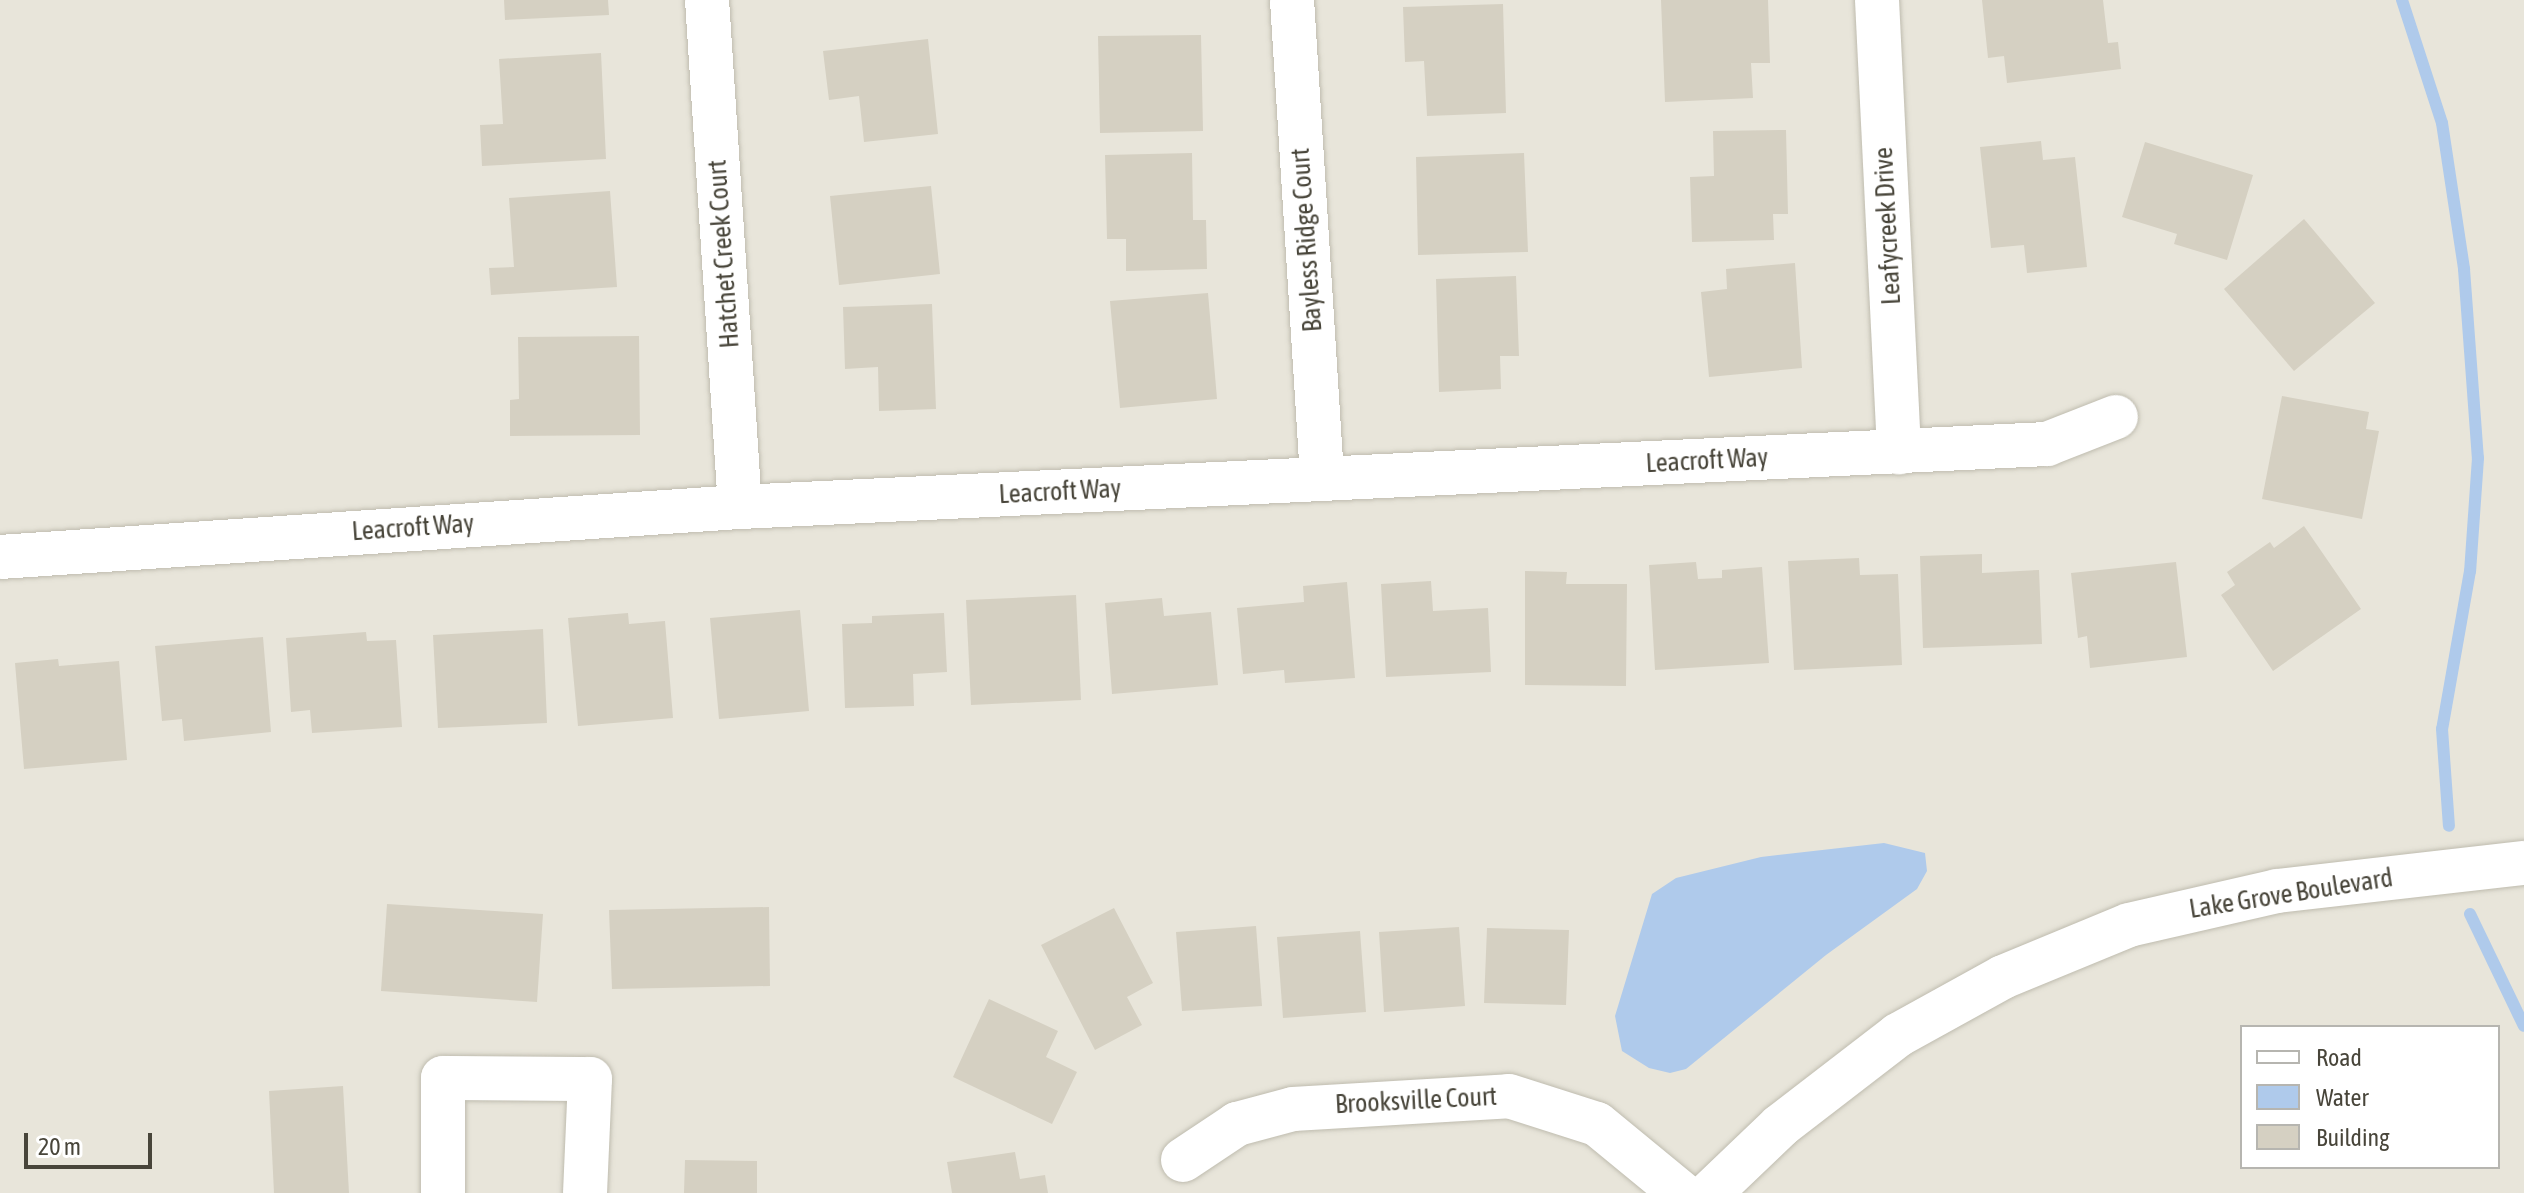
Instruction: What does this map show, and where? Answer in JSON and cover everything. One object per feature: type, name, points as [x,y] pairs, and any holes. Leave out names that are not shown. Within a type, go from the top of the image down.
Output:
[{"type":"street","name":"Hatchet Creek Court","points":[[707,0],[740,507]]},
{"type":"street","name":"Bayless Ridge Court","points":[[1292,0],[1322,479]]},
{"type":"street","name":"Leafycreek Drive","points":[[1877,0],[1899,452]]},
{"type":"street","name":"Leacroft Way","points":[[0,557],[740,507],[2047,444],[2116,417]]},
{"type":"street","name":"Lake Grove Boulevard","points":[[1710,1193],[1780,1126],[1898,1035],[2003,977],[2115,931],[2203,904],[2277,891],[2524,863]]},
{"type":"street","points":[[443,1193],[443,1078],[590,1079],[585,1193]]},
{"type":"street","name":"Brooksville Court","points":[[1183,1160],[1237,1124],[1293,1109],[1509,1096],[1597,1124],[1681,1193]]},
{"type":"shaded area","points":[[0,0],[2524,0],[2524,1193],[0,1193]]},
{"type":"water","points":[[1884,843],[1925,853],[1927,871],[1917,889],[1826,955],[1686,1069],[1670,1073],[1649,1068],[1622,1051],[1615,1016],[1652,894],[1676,878],[1761,857]]},
{"type":"building","points":[[504,0],[608,0],[609,15],[505,20]]},
{"type":"building","points":[[1661,0],[1768,0],[1770,63],[1751,63],[1753,98],[1665,102]]},
{"type":"building","points":[[1982,0],[2103,0],[2108,43],[2118,42],[2121,69],[2007,83],[2004,56],[1988,58]]},
{"type":"building","points":[[1503,4],[1506,113],[1427,116],[1424,61],[1405,62],[1403,7]]},
{"type":"building","points":[[1201,35],[1203,131],[1100,133],[1098,36]]},
{"type":"building","points":[[928,39],[938,134],[864,142],[859,96],[829,100],[823,51]]},
{"type":"building","points":[[601,53],[606,159],[482,166],[480,125],[503,124],[499,59]]},
{"type":"building","points":[[1786,130],[1788,214],[1773,214],[1774,240],[1692,242],[1690,177],[1714,176],[1713,131]]},
{"type":"building","points":[[2041,141],[2043,160],[2075,157],[2087,267],[2027,273],[2024,245],[1991,248],[1980,147]]},
{"type":"building","points":[[2145,142],[2253,175],[2227,260],[2174,244],[2177,234],[2122,217]]},
{"type":"building","points":[[1192,153],[1193,220],[1206,220],[1207,269],[1126,271],[1126,239],[1107,239],[1105,155]]},
{"type":"building","points":[[1524,153],[1528,252],[1418,255],[1416,157]]},
{"type":"building","points":[[931,186],[940,274],[839,285],[830,196]]},
{"type":"building","points":[[610,191],[617,287],[491,295],[489,268],[514,267],[509,198]]},
{"type":"building","points":[[2304,219],[2375,303],[2294,371],[2224,289]]},
{"type":"building","points":[[1795,263],[1802,368],[1709,377],[1701,292],[1727,289],[1726,269]]},
{"type":"building","points":[[1516,276],[1519,356],[1500,356],[1501,389],[1439,392],[1436,279]]},
{"type":"building","points":[[1208,293],[1217,399],[1120,408],[1110,301]]},
{"type":"building","points":[[932,304],[936,409],[879,411],[878,367],[845,369],[843,307]]},
{"type":"building","points":[[639,336],[640,435],[510,436],[510,400],[519,399],[518,337]]},
{"type":"building","points":[[2282,396],[2369,412],[2366,429],[2379,431],[2362,519],[2262,499]]},
{"type":"building","points":[[2304,526],[2361,609],[2273,671],[2221,595],[2235,585],[2227,572],[2270,542],[2274,548]]},
{"type":"building","points":[[1982,554],[1982,573],[2039,570],[2042,644],[1923,648],[1920,556]]},
{"type":"building","points":[[1859,558],[1860,575],[1898,574],[1902,665],[1794,670],[1788,561]]},
{"type":"building","points":[[1696,562],[1698,579],[1722,578],[1722,570],[1762,567],[1769,663],[1655,670],[1649,565]]},
{"type":"building","points":[[2176,562],[2187,657],[2090,668],[2087,636],[2078,638],[2071,573]]},
{"type":"building","points":[[1525,571],[1567,572],[1566,584],[1627,584],[1626,686],[1525,685]]},
{"type":"building","points":[[1431,581],[1433,611],[1488,608],[1491,672],[1386,677],[1381,584]]},
{"type":"building","points":[[1347,582],[1355,678],[1285,683],[1284,670],[1243,674],[1237,608],[1304,602],[1303,586]]},
{"type":"building","points":[[1076,595],[1081,700],[971,705],[966,600]]},
{"type":"building","points":[[1162,598],[1164,616],[1211,612],[1218,685],[1112,694],[1105,603]]},
{"type":"building","points":[[800,610],[809,711],[719,719],[710,618]]},
{"type":"building","points":[[628,613],[629,624],[665,621],[673,718],[578,726],[568,618]]},
{"type":"building","points":[[944,613],[947,672],[913,674],[914,706],[845,708],[842,624],[872,623],[872,616]]},
{"type":"building","points":[[543,629],[547,723],[438,728],[433,635]]},
{"type":"building","points":[[366,632],[367,641],[396,640],[402,727],[312,733],[310,710],[291,712],[286,638]]},
{"type":"building","points":[[263,637],[271,732],[184,741],[182,719],[162,721],[155,646]]},
{"type":"building","points":[[58,659],[59,666],[119,661],[127,760],[24,769],[15,663]]},
{"type":"building","points":[[387,904],[543,914],[537,1002],[381,991]]},
{"type":"building","points":[[769,907],[770,986],[612,989],[609,910]]},
{"type":"building","points":[[1114,908],[1153,983],[1127,997],[1142,1025],[1095,1050],[1041,945]]},
{"type":"building","points":[[1256,926],[1262,1006],[1182,1011],[1176,932]]},
{"type":"building","points":[[1459,927],[1465,1006],[1384,1012],[1379,932]]},
{"type":"building","points":[[1487,928],[1569,930],[1566,1005],[1484,1003]]},
{"type":"building","points":[[1360,931],[1366,1012],[1283,1018],[1277,937]]},
{"type":"building","points":[[989,999],[1058,1031],[1046,1057],[1077,1072],[1052,1124],[953,1077]]},
{"type":"building","points":[[343,1086],[349,1193],[274,1193],[269,1091]]},
{"type":"building","points":[[1015,1152],[1020,1179],[1045,1175],[1048,1193],[952,1193],[947,1162]]},
{"type":"building","points":[[685,1160],[757,1161],[757,1193],[684,1193]]},
{"type":"waterway","points":[[2402,0],[2442,123],[2464,269],[2478,458],[2470,571],[2442,729],[2449,826]]},
{"type":"waterway","points":[[2470,914],[2524,1026]]}]
